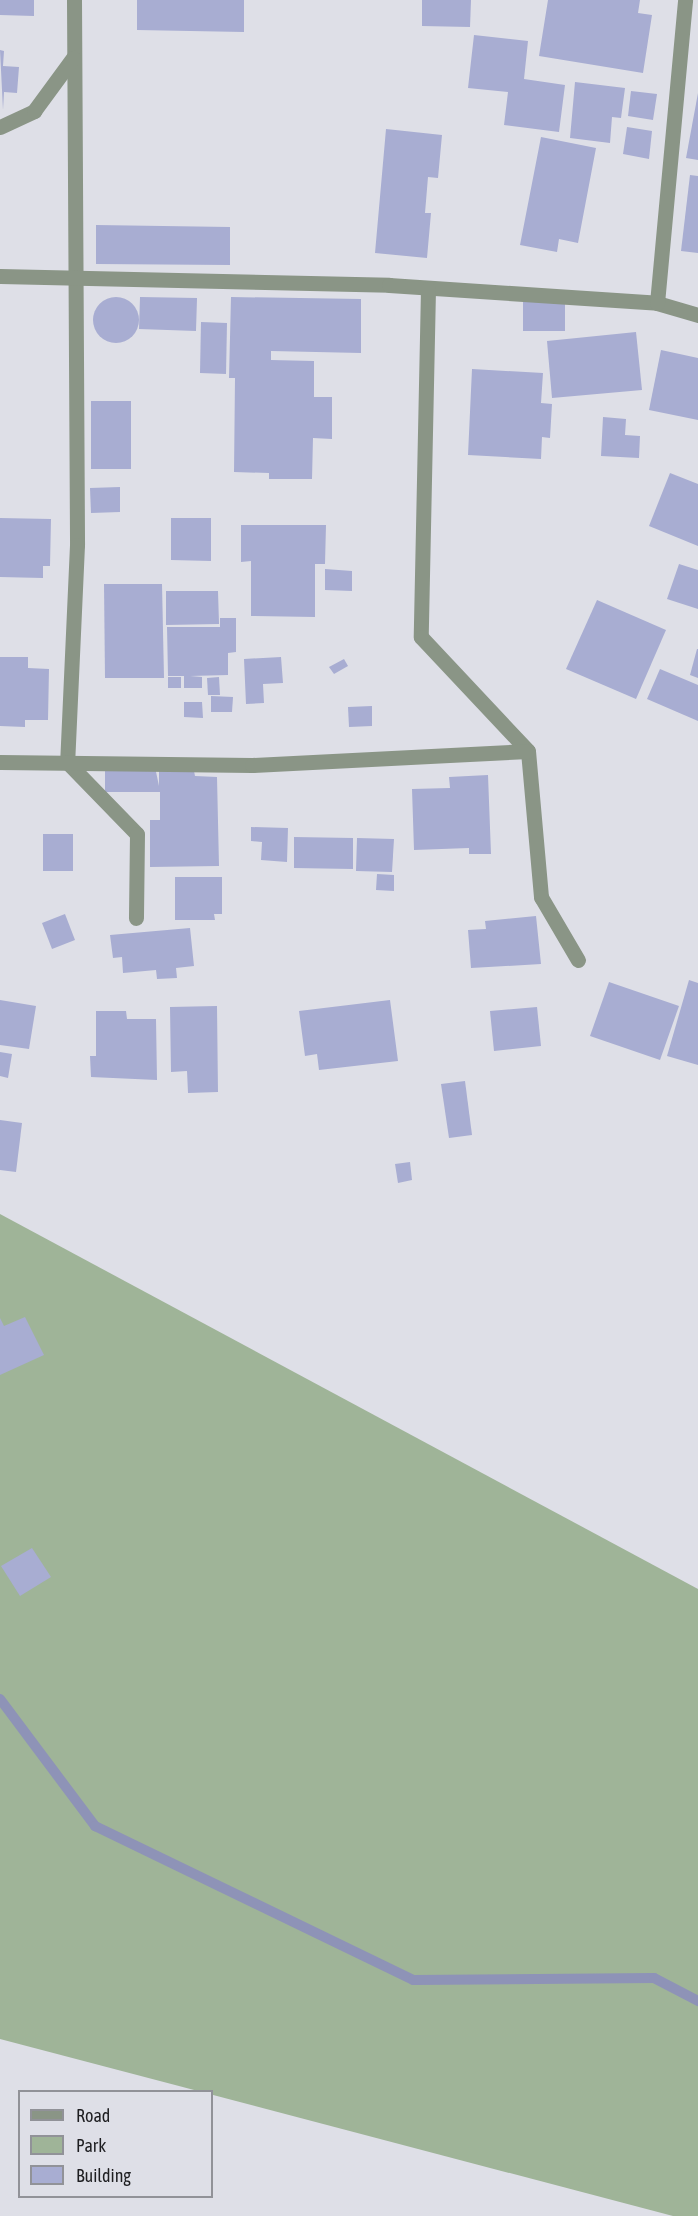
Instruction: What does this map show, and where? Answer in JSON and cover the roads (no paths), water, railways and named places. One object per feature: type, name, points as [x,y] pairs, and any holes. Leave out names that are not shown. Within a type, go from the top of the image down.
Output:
[{"type":"street","points":[[74,0],[77,557],[67,762],[137,834],[136,918]]},
{"type":"street","points":[[657,303],[685,0]]},
{"type":"street","points":[[0,127],[34,111],[73,58]]},
{"type":"street","points":[[0,276],[74,280],[255,280],[657,303],[698,315]]},
{"type":"street","points":[[428,290],[421,637],[528,751],[541,897],[578,960]]},
{"type":"street","points":[[0,762],[252,765],[528,751]]},
{"type":"waterway","points":[[0,1699],[95,1826],[413,1980],[654,1978],[698,2001]]}]
